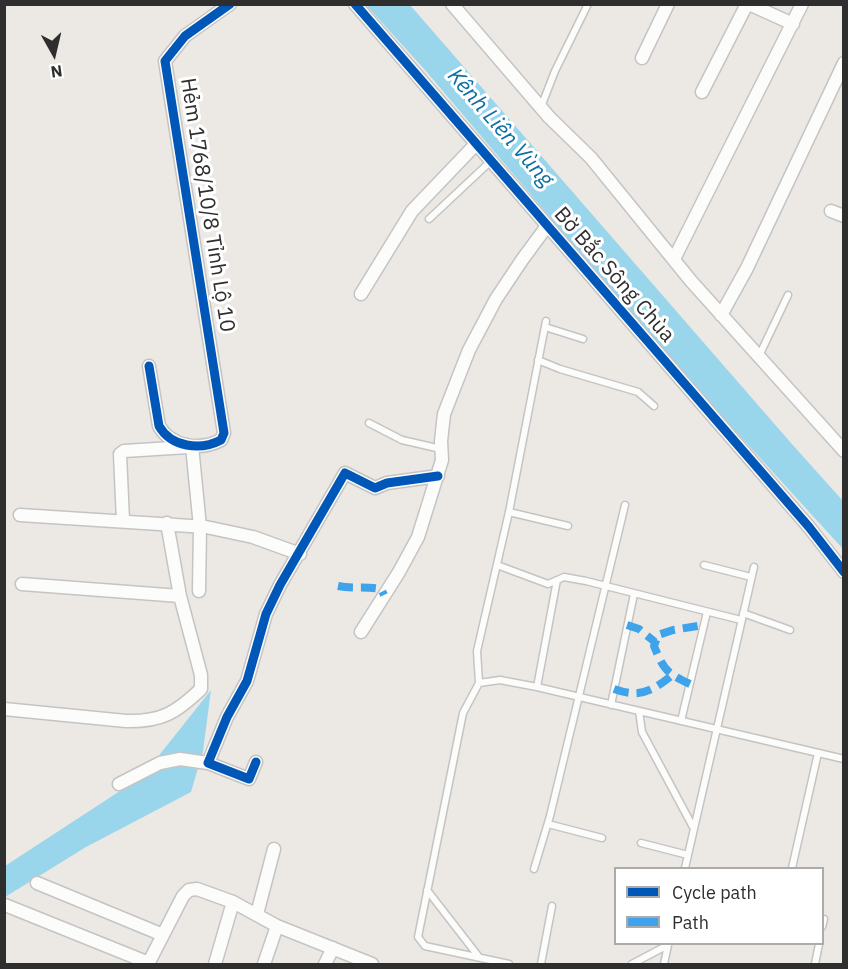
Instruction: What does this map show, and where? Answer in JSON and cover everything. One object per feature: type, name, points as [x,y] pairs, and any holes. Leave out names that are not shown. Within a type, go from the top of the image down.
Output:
[{"type":"street","name":"Hẻm 1768/10/8 Tỉnh Lộ 10","points":[[190,447],[216,443],[221,440],[224,433],[165,61],[185,36],[230,4]]},
{"type":"street","name":"Bờ Bắc Sông Chùa","points":[[355,4],[809,527],[843,572]]},
{"type":"street","points":[[642,58],[668,4]]},
{"type":"street","points":[[702,92],[748,4],[793,24]]},
{"type":"street","points":[[674,259],[802,4]]},
{"type":"street","points":[[459,7],[541,108],[591,158],[722,315],[843,451]]},
{"type":"street","points":[[722,315],[747,268],[843,63]]},
{"type":"street","points":[[361,294],[412,211],[476,144]]},
{"type":"street","points":[[831,211],[843,216]]},
{"type":"street","points":[[361,632],[418,537],[442,460],[444,414],[469,350],[496,299],[548,226]]},
{"type":"street","points":[[148,366],[159,426],[169,438],[190,447]]},
{"type":"street","points":[[123,521],[120,454],[190,447]]},
{"type":"street","points":[[190,447],[200,527],[199,591]]},
{"type":"street","points":[[208,763],[227,717],[247,681],[266,614],[280,585],[345,473],[375,488],[387,483],[438,476]]},
{"type":"street","points":[[20,515],[200,527],[253,537],[300,554]]},
{"type":"street","points":[[4,709],[134,721],[160,718],[178,710],[202,686],[180,596],[167,524]]},
{"type":"street","points":[[22,584],[180,596]]},
{"type":"street","points":[[119,784],[160,763],[180,759],[208,763],[249,779],[256,762]]},
{"type":"street","points":[[257,914],[274,849]]},
{"type":"street","points":[[37,883],[163,935]]},
{"type":"street","points":[[5,905],[149,964],[183,896],[189,890],[197,889],[232,902],[278,926],[372,964]]},
{"type":"street","points":[[215,964],[232,902]]},
{"type":"street","points":[[264,964],[278,926]]},
{"type":"street","points":[[325,964],[333,948]]},
{"type":"lane","points":[[541,108],[555,71],[588,4]]},
{"type":"lane","points":[[429,219],[491,162]]},
{"type":"lane","points":[[758,356],[788,295]]},
{"type":"lane","points":[[509,964],[425,946],[418,937],[463,713],[479,683],[477,651],[509,512],[546,324],[583,339]]},
{"type":"lane","points":[[538,360],[560,369],[638,392],[654,406]]},
{"type":"lane","points":[[369,423],[402,440],[441,449]]},
{"type":"lane","points":[[534,869],[548,824],[625,505]]},
{"type":"lane","points":[[509,512],[568,526]]},
{"type":"lane","points":[[704,565],[751,577]]},
{"type":"lane","points":[[497,566],[548,584],[564,578],[575,579],[790,630]]},
{"type":"lane","points":[[685,867],[715,729],[754,567]]},
{"type":"lane","points":[[537,687],[557,580]]},
{"type":"lane","points":[[611,705],[634,594]]},
{"type":"lane","points":[[681,721],[707,612]]},
{"type":"lane","points":[[479,683],[500,680],[537,687],[843,759]]},
{"type":"lane","points":[[639,711],[642,732],[694,827]]},
{"type":"lane","points":[[792,867],[818,753]]},
{"type":"lane","points":[[548,824],[602,838]]},
{"type":"lane","points":[[641,843],[688,855]]},
{"type":"lane","points":[[427,890],[479,958]]},
{"type":"lane","points":[[542,964],[552,906]]},
{"type":"lane","points":[[632,964],[666,945]]},
{"type":"lane","points":[[664,964],[668,945]]},
{"type":"lane","points":[[815,964],[819,945]]},
{"type":"water","name":"Kênh Liên Vùng","points":[[366,5],[410,5],[843,501],[843,549],[678,368],[425,70]]},
{"type":"water","points":[[211,690],[203,751],[191,792],[86,847],[5,897],[5,866],[123,789],[153,763]]},
{"type":"marked path","points":[[338,586],[381,589],[384,595]]},
{"type":"marked path","points":[[627,625],[639,629],[655,642]]},
{"type":"marked path","points":[[690,684],[667,670],[660,661],[654,646],[658,635],[704,625]]},
{"type":"marked path","points":[[614,689],[631,693],[644,692],[651,690],[671,676]]},
{"type":"cycle path","points":[[149,366],[159,426],[164,433],[178,443],[195,446],[221,440],[224,433],[165,61],[185,36],[230,4]]},
{"type":"cycle path","points":[[355,4],[809,527],[844,572]]},
{"type":"cycle path","points":[[256,762],[249,779],[208,763],[227,717],[247,681],[266,614],[280,585],[345,473],[375,488],[387,483],[438,476]]}]
